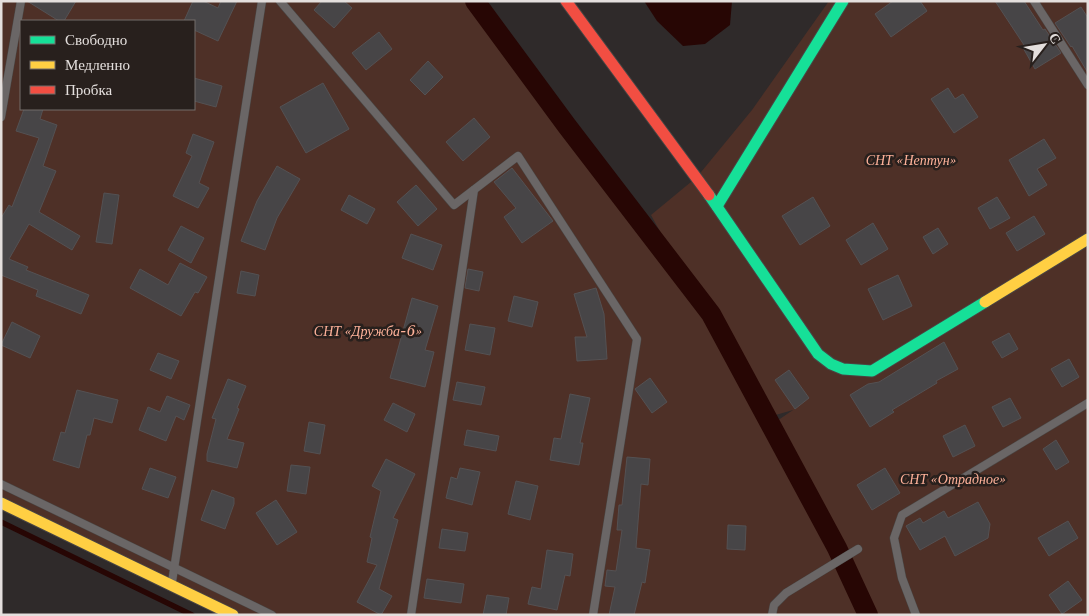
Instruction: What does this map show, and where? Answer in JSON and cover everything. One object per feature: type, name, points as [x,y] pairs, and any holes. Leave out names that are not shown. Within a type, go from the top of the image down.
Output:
[{"type":"street","points":[[566,1],[718,206],[818,354],[832,365],[850,372],[872,371],[1088,239]]},
{"type":"street","points":[[718,206],[843,1]]},
{"type":"street","points":[[1,503],[233,615]]},
{"type":"lane","points":[[1,117],[22,1]]},
{"type":"lane","points":[[172,585],[262,1]]},
{"type":"lane","points":[[280,1],[454,205],[518,156],[637,339],[592,615]]},
{"type":"lane","points":[[1034,1],[1088,85]]},
{"type":"lane","points":[[411,615],[474,190]]},
{"type":"lane","points":[[916,615],[902,578],[894,538],[902,515],[1088,403]]},
{"type":"lane","points":[[1,484],[272,615]]},
{"type":"lane","points":[[772,615],[774,605],[786,593],[858,549]]},
{"type":"green space","name":"СНТ «Дружба-6»","points":[[1,1],[475,1],[567,126],[711,314],[771,425],[793,410],[772,416],[712,308],[669,248],[651,215],[697,177],[752,110],[829,1],[1088,1],[1088,615],[233,615],[1,503]]},
{"type":"shaded area","points":[[644,1],[732,1],[730,25],[705,44],[683,46],[657,21]]},
{"type":"building","points":[[27,1],[76,1],[65,20],[57,20]]},
{"type":"building","points":[[193,1],[203,1],[218,8],[221,1],[237,1],[218,41],[195,30],[195,20],[184,20]]},
{"type":"building","points":[[322,1],[344,1],[352,8],[334,28],[314,10]]},
{"type":"building","points":[[893,1],[920,1],[927,11],[891,37],[875,14]]},
{"type":"building","points":[[995,1],[1024,1],[1061,53],[1035,69],[1022,46],[1024,45]]},
{"type":"building","points":[[1081,7],[1088,18],[1088,73],[1072,46],[1055,23]]},
{"type":"building","points":[[379,32],[392,49],[366,70],[352,53]]},
{"type":"building","points":[[428,61],[443,77],[425,95],[410,80]]},
{"type":"building","points":[[195,78],[222,86],[216,107],[195,101]]},
{"type":"building","points":[[323,83],[349,129],[306,153],[280,107]]},
{"type":"building","points":[[948,88],[955,99],[963,94],[978,117],[954,133],[931,99]]},
{"type":"building","points":[[24,110],[43,110],[40,119],[57,125],[43,166],[56,171],[39,212],[80,236],[72,250],[29,224],[9,259],[28,267],[26,270],[89,295],[81,314],[36,296],[38,290],[1,275],[1,218],[9,205],[12,207],[39,138],[16,131]]},
{"type":"building","points":[[474,118],[490,137],[463,161],[446,142]]},
{"type":"building","points":[[193,134],[214,142],[199,183],[209,188],[198,208],[173,196],[192,156],[186,153]]},
{"type":"building","points":[[1044,139],[1056,158],[1037,169],[1047,185],[1029,196],[1009,160]]},
{"type":"building","points":[[277,166],[300,179],[277,218],[265,250],[241,241],[257,201]]},
{"type":"building","points":[[512,168],[553,221],[522,243],[504,217],[516,208],[494,182]]},
{"type":"building","points":[[416,185],[437,209],[418,226],[397,202]]},
{"type":"building","points":[[104,193],[119,195],[112,244],[96,242]]},
{"type":"building","points":[[349,195],[375,209],[367,224],[341,210]]},
{"type":"building","points":[[813,197],[830,226],[800,245],[782,216]]},
{"type":"building","points":[[997,197],[1010,218],[990,229],[978,208]]},
{"type":"building","points":[[1034,216],[1045,234],[1017,251],[1006,233]]},
{"type":"building","points":[[873,223],[888,249],[861,265],[846,240]]},
{"type":"building","points":[[181,226],[204,238],[191,263],[168,250]]},
{"type":"building","points":[[938,228],[948,244],[933,254],[923,237]]},
{"type":"building","points":[[411,234],[442,245],[433,270],[402,258]]},
{"type":"building","points":[[180,263],[207,277],[198,293],[195,292],[181,316],[130,288],[140,269],[168,285]]},
{"type":"building","points":[[468,269],[483,272],[479,291],[465,288]]},
{"type":"building","points":[[241,271],[259,275],[255,296],[237,293]]},
{"type":"building","points":[[898,275],[912,306],[883,320],[868,289]]},
{"type":"building","points":[[596,288],[604,314],[607,359],[577,361],[575,337],[587,337],[574,294]]},
{"type":"building","points":[[514,296],[538,302],[532,327],[508,321]]},
{"type":"building","points":[[412,298],[438,306],[425,350],[434,352],[425,387],[390,378]]},
{"type":"building","points":[[12,322],[40,336],[30,358],[1,345]]},
{"type":"building","points":[[470,324],[495,328],[490,355],[465,350]]},
{"type":"building","points":[[1009,333],[1018,349],[1002,358],[992,342]]},
{"type":"building","points":[[944,342],[958,369],[892,410],[894,412],[870,427],[850,395],[868,384],[879,382]]},
{"type":"building","points":[[158,353],[179,361],[171,379],[150,370]]},
{"type":"building","points":[[1069,359],[1079,377],[1062,387],[1051,369]]},
{"type":"building","points":[[789,370],[809,398],[795,409],[775,380]]},
{"type":"building","points":[[650,378],[667,402],[652,413],[635,389]]},
{"type":"building","points":[[228,379],[246,386],[227,439],[244,443],[237,468],[207,461],[216,419],[212,418]]},
{"type":"building","points":[[457,382],[485,387],[481,405],[453,400]]},
{"type":"building","points":[[77,390],[118,400],[112,423],[94,418],[90,435],[87,435],[79,468],[53,460],[61,432],[65,433]]},
{"type":"building","points":[[570,394],[590,398],[580,443],[583,443],[579,465],[550,460],[554,438],[561,439]]},
{"type":"building","points":[[167,396],[190,405],[184,420],[176,416],[166,441],[139,430],[148,407],[160,412]]},
{"type":"building","points":[[1010,398],[1021,418],[1003,427],[992,407]]},
{"type":"building","points":[[393,403],[415,414],[407,432],[384,420]]},
{"type":"building","points":[[309,422],[325,425],[320,454],[304,451]]},
{"type":"building","points":[[965,425],[975,446],[953,457],[943,436]]},
{"type":"building","points":[[467,430],[499,436],[496,451],[464,445]]},
{"type":"building","points":[[1056,440],[1069,462],[1056,470],[1043,449]]},
{"type":"building","points":[[627,457],[650,459],[648,485],[641,484],[636,548],[650,550],[645,583],[642,582],[634,615],[609,615],[615,587],[605,586],[607,570],[616,571],[622,530],[617,530],[619,505],[622,505]]},
{"type":"building","points":[[386,459],[415,474],[393,518],[398,520],[379,589],[392,596],[381,615],[357,602],[377,565],[367,562],[372,538],[370,537],[381,491],[372,486]]},
{"type":"building","points":[[291,465],[310,467],[306,494],[287,491]]},
{"type":"building","points":[[150,468],[176,477],[168,498],[142,489]]},
{"type":"building","points":[[460,468],[480,472],[472,505],[446,498],[451,477],[457,479]]},
{"type":"building","points":[[885,468],[900,493],[872,510],[857,485]]},
{"type":"building","points":[[516,481],[538,486],[530,520],[508,514]]},
{"type":"building","points":[[212,490],[234,498],[234,504],[225,529],[201,520]]},
{"type":"building","points":[[276,500],[297,532],[277,545],[256,513]]},
{"type":"building","points":[[978,502],[990,524],[988,538],[955,556],[945,536],[920,550],[906,526],[920,518],[923,523],[944,511],[948,518]]},
{"type":"building","points":[[1068,521],[1078,538],[1049,556],[1038,538]]},
{"type":"building","points":[[728,525],[746,526],[745,550],[727,549]]},
{"type":"building","points":[[442,529],[468,533],[465,551],[439,548]]},
{"type":"building","points":[[547,550],[573,554],[570,576],[565,575],[557,610],[528,604],[532,587],[541,589]]},
{"type":"building","points":[[427,579],[464,584],[461,603],[424,598]]},
{"type":"building","points":[[1068,581],[1082,600],[1062,614],[1049,595]]},
{"type":"building","points":[[487,595],[509,598],[506,615],[483,615]]},
{"type":"waterway","points":[[475,1],[567,126],[711,314],[837,548],[868,615]]},
{"type":"waterway","points":[[1,522],[192,615]]},
{"type":"traffic: fast","points":[[717,206],[843,1]]},
{"type":"traffic: fast","points":[[709,195],[818,354],[831,364],[843,369],[872,371],[985,302]]},
{"type":"traffic: slow","points":[[985,302],[1088,239]]},
{"type":"traffic: slow","points":[[1,503],[233,615]]},
{"type":"traffic: jam","points":[[566,1],[709,195]]},
{"type":"park label","name":"СНТ «Нептун»","points":[[911,160]]},
{"type":"park label","name":"СНТ «Отрадное»","points":[[953,479]]}]
